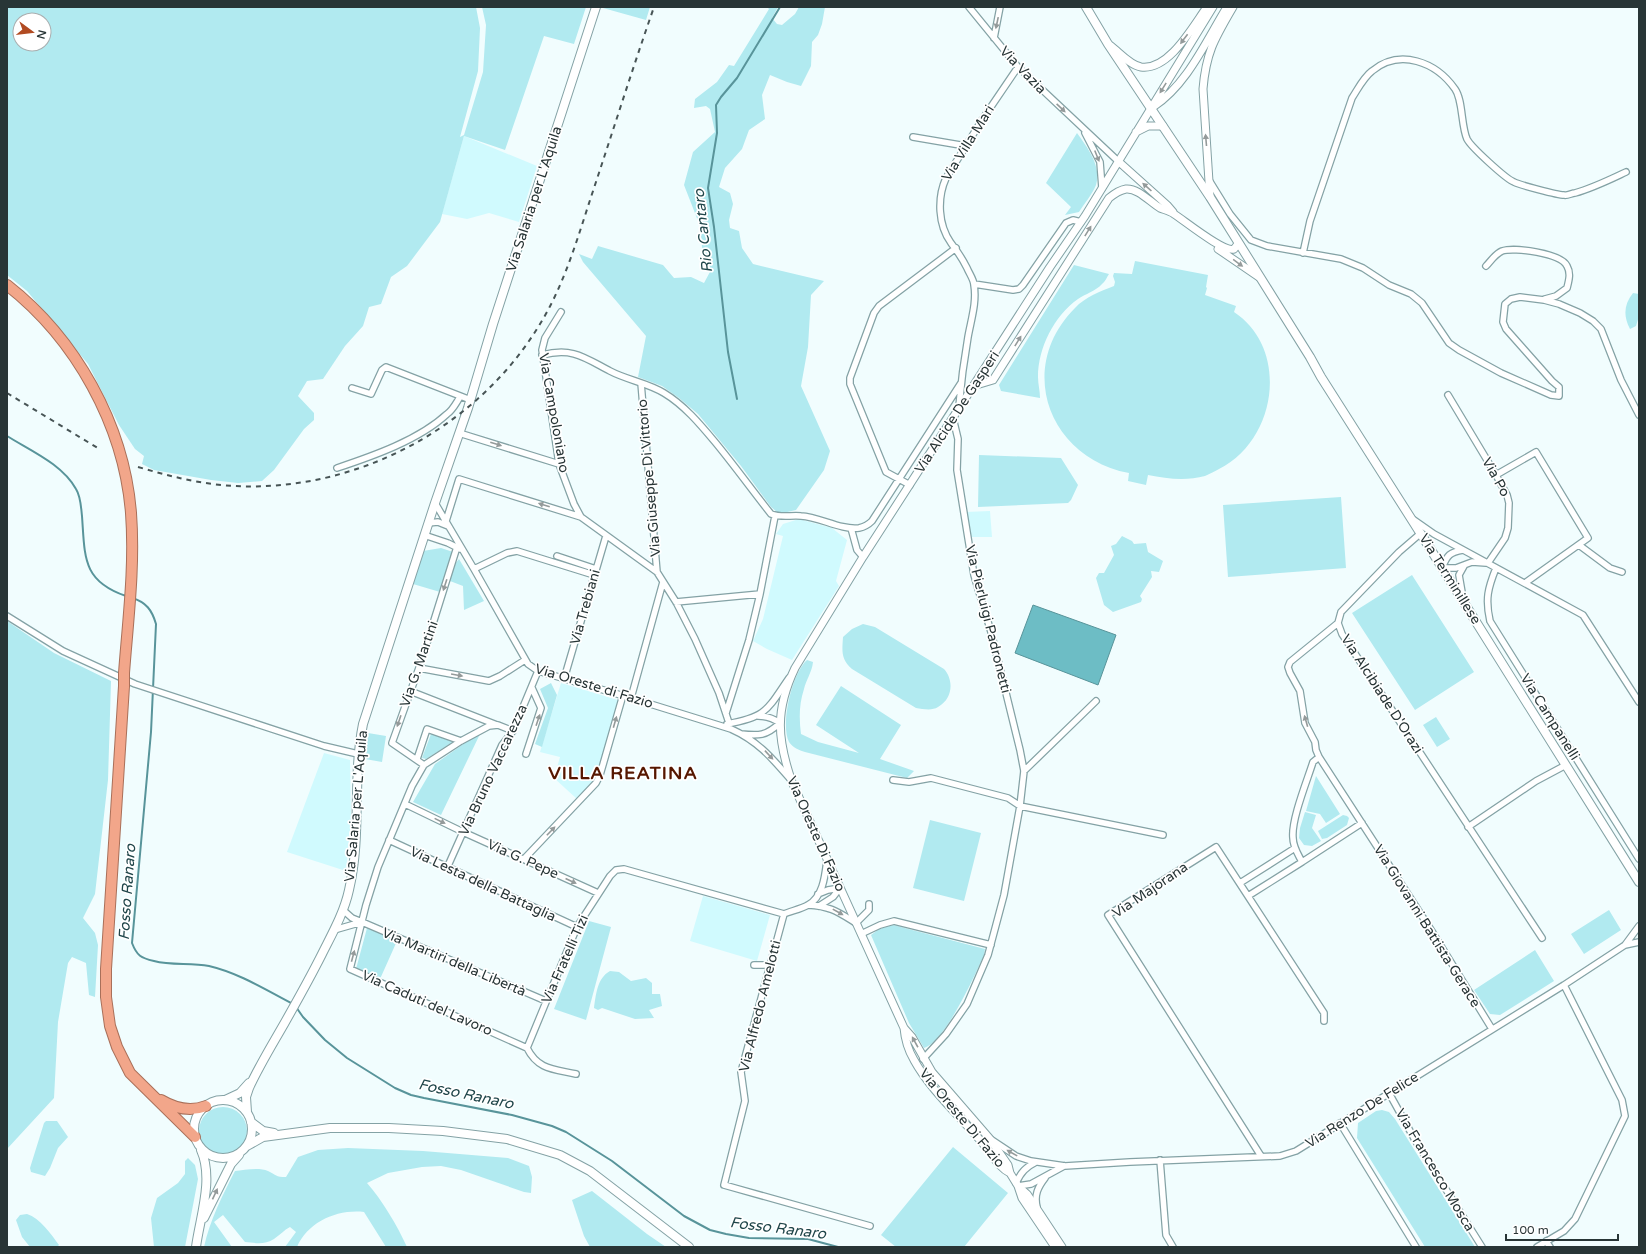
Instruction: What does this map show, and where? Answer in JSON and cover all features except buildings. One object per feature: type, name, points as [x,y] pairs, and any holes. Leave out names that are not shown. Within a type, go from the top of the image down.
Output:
[{"type":"highway","points":[[7,285],[23,297],[51,326],[71,352],[94,391],[111,428],[124,473],[131,512],[132,548],[106,997],[110,1026],[117,1047],[130,1073],[155,1096],[197,1142]]},
{"type":"highway","points":[[155,1096],[165,1102],[187,1110],[196,1110],[206,1106]]},
{"type":"main road","name":"Via Salaria per L'Aquila","points":[[247,1112],[246,1097],[254,1076],[305,987],[343,910],[349,891],[354,866],[358,816],[356,787],[358,754],[363,724],[424,535],[459,433],[596,7]]},
{"type":"main road","points":[[1086,7],[1108,44],[1151,108]]},
{"type":"main road","name":"Via Terminillese","points":[[1151,108],[1210,197],[1238,244],[1310,356],[1321,377],[1421,533],[1639,882]]},
{"type":"main road","name":"Via Salaria per L'Aquila","points":[[459,433],[464,398],[472,391]]},
{"type":"main road","name":"Via Salaria per L'Aquila","points":[[225,1100],[240,1093],[254,1076]]},
{"type":"main road","points":[[196,1247],[205,1196],[206,1174],[205,1159],[197,1142],[194,1128],[200,1112],[206,1106],[215,1101],[225,1100],[241,1106],[247,1112],[251,1122],[251,1138],[247,1146]]},
{"type":"main road","points":[[251,1122],[263,1131],[283,1134]]},
{"type":"main road","points":[[198,1229],[230,1164],[247,1146],[263,1137],[330,1128],[389,1128],[443,1131],[507,1139],[560,1155],[590,1171],[689,1247]]},
{"type":"main road","points":[[197,1142],[206,1153],[214,1157],[232,1157],[240,1153]]},
{"type":"street","name":"Via Vazia","points":[[969,7],[1018,67],[1118,161]]},
{"type":"street","points":[[994,38],[1000,7]]},
{"type":"street","points":[[1108,44],[1133,64],[1142,67],[1152,66],[1162,62],[1174,51],[1207,7]]},
{"type":"street","name":"Via Alcide De Gasperi","points":[[780,723],[783,699],[788,682],[795,668],[863,557],[1050,267],[1081,222],[1213,7]]},
{"type":"street","points":[[1151,108],[1165,99],[1179,82],[1227,7]]},
{"type":"street","points":[[1210,197],[1203,89],[1204,76],[1208,54],[1233,7]]},
{"type":"street","points":[[1303,253],[1310,221],[1352,98],[1371,71],[1386,62],[1401,59],[1419,61],[1431,66],[1442,74],[1456,91],[1468,139],[1495,168],[1513,182],[1564,196],[1591,189],[1626,172]]},
{"type":"street","name":"Via Villa Mari","points":[[959,409],[961,383],[974,304],[974,284],[956,248],[951,243],[943,224],[939,198],[946,178],[1018,67]]},
{"type":"street","points":[[1136,132],[1148,126],[1163,126]]},
{"type":"street","name":"Via Vazia","points":[[1082,127],[1100,162],[1102,188]]},
{"type":"street","points":[[913,137],[966,146]]},
{"type":"street","points":[[1118,161],[1167,205],[1174,214]]},
{"type":"street","points":[[1209,179],[1230,214],[1252,240],[1267,246],[1341,259],[1364,268],[1389,285],[1411,294],[1422,303],[1449,343],[1459,350],[1508,376],[1541,391],[1558,396],[1559,387],[1506,329],[1503,322],[1505,304],[1511,299],[1520,297],[1544,300],[1559,304],[1580,313],[1593,321],[1601,329],[1620,380],[1639,415]]},
{"type":"street","points":[[973,386],[993,380],[1109,198],[1116,193],[1126,189],[1133,190],[1161,208],[1174,214],[1196,230],[1227,249],[1234,249],[1238,244]]},
{"type":"street","points":[[974,284],[1013,290],[1019,289],[1066,223],[1073,220],[1081,222]]},
{"type":"street","points":[[1196,230],[1201,237],[1259,277]]},
{"type":"street","points":[[910,485],[886,472],[850,384],[850,378],[874,313],[879,306],[956,248]]},
{"type":"street","points":[[1486,266],[1494,256],[1501,251],[1509,250],[1543,253],[1563,261],[1567,265],[1570,276],[1568,288],[1556,296],[1544,300]]},
{"type":"street","name":"Via Campoloniano","points":[[561,312],[545,338],[542,355],[559,464],[574,504],[581,517],[657,572],[676,602],[695,639],[719,693],[729,723]]},
{"type":"street","points":[[542,355],[556,352],[575,353],[588,358],[612,372],[663,392],[679,403],[699,423],[771,514],[779,517],[801,516],[851,528],[866,526],[872,521],[961,383]]},
{"type":"street","points":[[337,468],[376,455],[425,430],[448,414],[464,398],[386,367],[382,370],[372,394],[352,388]]},
{"type":"street","name":"Via Giuseppe Di Vittorio","points":[[641,384],[657,572]]},
{"type":"street","name":"Via Po","points":[[1448,395],[1496,475],[1507,495],[1509,503],[1508,528],[1505,538],[1488,563]]},
{"type":"street","name":"Via Pierluigi Padronetti","points":[[923,1059],[946,1034],[966,1004],[988,955],[1004,895],[1020,806],[1024,771],[992,640],[974,575],[957,470],[958,439],[953,418]]},
{"type":"street","points":[[459,433],[559,464]]},
{"type":"street","points":[[1496,475],[1536,452],[1588,538],[1525,583]]},
{"type":"street","points":[[428,523],[438,522],[447,524],[459,479],[581,517]]},
{"type":"street","name":"Via Oreste di Fazio","points":[[435,503],[531,668],[721,725],[741,734]]},
{"type":"street","points":[[725,713],[749,640],[760,594],[775,516]]},
{"type":"street","points":[[1412,519],[1434,534],[1583,615],[1639,702]]},
{"type":"street","points":[[851,528],[857,550],[863,557]]},
{"type":"street","name":"Via Alcibiade D'Orazi","points":[[1421,533],[1399,552],[1341,612],[1338,623],[1342,634],[1542,938]]},
{"type":"street","points":[[424,535],[457,547],[464,552]]},
{"type":"street","name":"Via Trebiani","points":[[564,679],[606,536]]},
{"type":"street","points":[[1579,545],[1610,568],[1622,572]]},
{"type":"street","name":"Via G. Martini","points":[[424,765],[392,743],[457,547]]},
{"type":"street","points":[[1464,550],[1454,551],[1449,554],[1442,568],[1456,568],[1472,562],[1488,563]]},
{"type":"street","points":[[474,569],[507,553],[517,551],[595,572]]},
{"type":"street","points":[[557,556],[595,572]]},
{"type":"street","points":[[1464,566],[1459,575],[1464,602]]},
{"type":"street","name":"Via Campanelli","points":[[1496,568],[1489,586],[1487,607],[1490,621],[1639,859]]},
{"type":"street","points":[[631,698],[663,582]]},
{"type":"street","points":[[676,602],[760,594]]},
{"type":"street","points":[[7,616],[63,651],[104,671],[141,686],[324,746],[358,754]]},
{"type":"street","name":"Via Giovanni Battista Gerace","points":[[1338,623],[1290,662],[1288,667],[1300,691],[1305,724],[1315,742],[1319,757],[1492,1029]]},
{"type":"street","points":[[418,668],[489,681],[500,676],[525,660]]},
{"type":"street","points":[[757,716],[767,710],[772,704],[795,668]]},
{"type":"street","name":"Via Bruno Vaccarezza","points":[[447,868],[502,745],[512,731],[532,688],[538,671]]},
{"type":"street","points":[[526,754],[542,708],[532,688]]},
{"type":"street","points":[[410,691],[512,731]]},
{"type":"street","points":[[524,859],[596,783],[600,775],[623,696]]},
{"type":"street","points":[[1024,771],[1096,702]]},
{"type":"street","points":[[721,725],[757,716],[766,716],[780,723],[769,732],[762,735],[741,734]]},
{"type":"street","name":"Via Oreste Di Fazio","points":[[780,723],[780,735],[784,758],[792,782],[904,1028],[912,1037],[923,1059],[944,1086],[990,1139],[1008,1165],[1010,1172]]},
{"type":"street","points":[[334,930],[362,922],[378,866],[388,840],[412,786],[424,765],[478,730],[489,726],[498,725]]},
{"type":"street","points":[[417,759],[427,729],[461,741]]},
{"type":"street","points":[[741,734],[766,751],[792,782]]},
{"type":"street","points":[[1302,862],[1292,838],[1293,824],[1313,762],[1319,757]]},
{"type":"street","points":[[1468,826],[1536,781],[1566,765]]},
{"type":"street","points":[[893,780],[909,782],[931,778],[1008,798],[1020,806],[1163,835]]},
{"type":"street","name":"Via G. Pepe","points":[[405,804],[598,893]]},
{"type":"street","points":[[1248,896],[1362,823]]},
{"type":"street","name":"Via Lesta della Battaglia","points":[[388,840],[577,927]]},
{"type":"street","name":"Via Majorana","points":[[1261,1156],[1108,915],[1216,847],[1324,1013],[1324,1021]]},
{"type":"street","points":[[1240,883],[1295,848]]},
{"type":"street","points":[[784,914],[808,905],[815,900],[822,889],[827,860]]},
{"type":"street","name":"Via Fratelli Tizi","points":[[527,1048],[577,927],[598,893],[616,870],[624,869],[784,914]]},
{"type":"street","points":[[818,895],[828,890],[840,888]]},
{"type":"street","points":[[819,906],[833,897],[840,888]]},
{"type":"street","points":[[808,905],[835,910],[856,923],[869,910],[869,904]]},
{"type":"street","name":"Via Martiri della Libertà","points":[[343,910],[352,918],[546,1001]]},
{"type":"street","name":"Via Alfredo Amelotti","points":[[784,914],[740,1072],[745,1101],[724,1185],[870,1226]]},
{"type":"street","points":[[860,934],[880,925],[894,921],[991,945]]},
{"type":"street","name":"Via Caduti del Lavoro","points":[[362,922],[350,969],[527,1048]]},
{"type":"street","name":"Via Renzo De Felice","points":[[1065,1166],[1160,1160],[1280,1156],[1288,1154],[1564,985],[1625,945],[1638,928]]},
{"type":"street","name":"Via Renzo De Felice","points":[[1625,945],[1639,942]]},
{"type":"street","points":[[754,965],[770,965]]},
{"type":"street","points":[[1537,1247],[1564,1231],[1575,1220],[1625,1116],[1622,1100],[1564,985]]},
{"type":"street","name":"Via Oreste Di Fazio","points":[[904,1028],[905,1042],[914,1061],[926,1078],[986,1146],[1003,1170],[1010,1172]]},
{"type":"street","points":[[527,1048],[531,1056],[541,1065],[576,1074]]},
{"type":"street","name":"Via Francesco Mosca","points":[[1389,1093],[1415,1140],[1482,1247]]},
{"type":"street","points":[[1340,1123],[1416,1247]]},
{"type":"street","points":[[990,1139],[1016,1156],[1036,1162],[1065,1166]]},
{"type":"street","points":[[1160,1160],[1166,1235],[1173,1247]]},
{"type":"street","points":[[1017,1185],[1021,1173],[1027,1166],[1036,1162]]},
{"type":"street","points":[[1017,1185],[1031,1184],[1065,1166]]},
{"type":"street","points":[[1010,1172],[1022,1198],[1055,1247]]},
{"type":"street","points":[[1039,1213],[1036,1202],[1037,1191],[1046,1177]]},
{"type":"street","points":[[1017,1185],[1027,1194],[1062,1247]]},
{"type":"street","points":[[1546,1241],[1550,1247]]},
{"type":"shaded area","points":[[7,7],[476,7],[480,28],[478,71],[460,137],[464,135],[483,72],[486,25],[482,7],[586,7],[574,44],[544,36],[505,150],[464,136],[440,222],[407,266],[391,277],[381,304],[369,307],[363,326],[345,346],[323,379],[307,381],[298,396],[314,413],[314,420],[304,429],[274,470],[262,481],[238,483],[211,480],[154,470],[142,464],[144,456],[135,449],[119,425],[88,364],[27,291],[7,275]]},
{"type":"shaded area","points":[[650,7],[646,20],[603,8]]},
{"type":"shaded area","points":[[767,7],[778,7],[772,18],[777,24],[782,25],[795,14],[799,7],[825,7],[822,24],[818,35],[812,42],[811,66],[801,86],[770,75],[762,95],[765,119],[749,130],[742,149],[725,168],[719,187],[730,193],[733,204],[729,220],[730,228],[739,231],[742,248],[753,264],[824,281],[811,295],[808,347],[801,386],[830,451],[824,470],[796,510],[783,513],[777,512],[771,507],[741,466],[698,414],[662,386],[638,377],[646,336],[583,262],[579,254],[592,259],[598,246],[663,265],[674,278],[691,277],[704,283],[711,270],[702,247],[700,226],[684,185],[693,152],[715,132],[710,109],[706,106],[694,108],[695,99],[717,82],[729,65],[734,66],[769,9]]},
{"type":"shaded area","points":[[1077,133],[1085,144],[1095,164],[1097,171],[1096,185],[1079,212],[1065,215],[1071,207],[1046,183]]},
{"type":"shaded area","points":[[464,136],[537,166],[519,222],[489,213],[467,219],[442,214]]},
{"type":"shaded area","points":[[1135,261],[1208,275],[1205,295],[1236,306],[1234,312],[1252,328],[1263,348],[1269,370],[1269,394],[1264,416],[1254,437],[1239,455],[1219,469],[1205,476],[1191,479],[1177,479],[1148,475],[1146,485],[1128,481],[1129,473],[1101,464],[1078,449],[1061,430],[1050,407],[1045,383],[1047,357],[1057,332],[1079,304],[1093,295],[1114,286],[1114,273],[1132,274]]},
{"type":"shaded area","points":[[1074,265],[1109,274],[1104,282],[1094,291],[1078,299],[1069,306],[1049,334],[1044,344],[1039,366],[1038,380],[1040,398],[1001,391],[999,385]]},
{"type":"shaded area","points":[[1633,293],[1639,294],[1639,316],[1636,326],[1630,329],[1626,319],[1626,306]]},
{"type":"shaded area","points":[[979,455],[1061,458],[1078,485],[1068,503],[978,507]]},
{"type":"shaded area","points":[[1341,497],[1346,568],[1228,577],[1223,505]]},
{"type":"shaded area","points":[[990,511],[992,537],[971,537],[966,512]]},
{"type":"shaded area","points":[[799,519],[832,528],[847,540],[836,581],[839,586],[792,660],[753,641],[763,619],[783,536],[776,534],[783,524]]},
{"type":"shaded area","points":[[1122,536],[1132,541],[1134,544],[1146,543],[1148,552],[1163,561],[1159,572],[1151,571],[1152,577],[1140,596],[1142,599],[1141,602],[1113,612],[1104,605],[1096,578],[1099,573],[1104,573],[1114,555],[1111,546],[1116,544]]},
{"type":"shaded area","points":[[441,548],[453,552],[440,592],[413,584],[423,551]]},
{"type":"shaded area","points":[[459,559],[484,601],[464,610],[463,586],[450,581],[455,564]]},
{"type":"shaded area","points":[[1412,575],[1474,672],[1415,710],[1352,613]]},
{"type":"shaded area","points":[[1033,605],[1116,635],[1098,685],[1015,653]]},
{"type":"shaded area","points":[[7,621],[54,653],[111,681],[108,780],[95,894],[83,918],[95,933],[98,945],[95,997],[89,995],[86,963],[72,957],[68,963],[58,1022],[54,1098],[7,1149]]},
{"type":"shaded area","points":[[863,624],[875,627],[944,669],[949,678],[950,689],[947,699],[943,704],[933,709],[916,708],[852,669],[848,665],[843,655],[843,637],[852,629]]},
{"type":"shaded area","points":[[807,660],[813,662],[800,706],[801,734],[818,742],[859,753],[816,725],[841,686],[901,725],[880,759],[914,771],[907,778],[805,752],[796,748],[789,742],[786,724],[789,700],[792,687]]},
{"type":"shaded area","points":[[551,683],[557,695],[542,747],[535,744],[548,708],[540,689]]},
{"type":"shaded area","points":[[561,683],[618,700],[596,777],[577,799],[554,778],[560,757],[540,752]]},
{"type":"shaded area","points":[[1436,717],[1450,739],[1437,747],[1423,725]]},
{"type":"shaded area","points":[[368,733],[386,736],[382,762],[365,759]]},
{"type":"shaded area","points":[[431,734],[453,742],[426,759],[422,758]]},
{"type":"shaded area","points":[[480,734],[441,815],[413,802],[435,764],[476,735]]},
{"type":"shaded area","points":[[324,753],[350,760],[351,820],[346,871],[287,852]]},
{"type":"shaded area","points":[[1316,776],[1340,814],[1326,823],[1320,814],[1306,811]]},
{"type":"shaded area","points":[[1305,812],[1316,815],[1312,828],[1321,841],[1312,846],[1304,845],[1299,838],[1300,828]]},
{"type":"shaded area","points":[[1343,815],[1349,818],[1347,825],[1327,838],[1322,839],[1318,831]]},
{"type":"shaded area","points":[[930,820],[981,833],[964,901],[913,888]]},
{"type":"shaded area","points":[[703,896],[770,915],[757,961],[690,941]]},
{"type":"shaded area","points":[[1609,910],[1621,930],[1584,954],[1571,934]]},
{"type":"shaded area","points":[[589,921],[611,927],[586,1020],[554,1009]]},
{"type":"shaded area","points":[[893,925],[985,949],[984,955],[974,977],[950,1021],[941,1034],[932,1043],[924,1048],[909,1023],[871,935],[879,929]]},
{"type":"shaded area","points":[[367,928],[397,941],[380,979],[356,969]]},
{"type":"shaded area","points":[[1535,950],[1554,981],[1500,1015],[1490,1014],[1474,990]]},
{"type":"shaded area","points":[[610,971],[619,972],[631,981],[646,978],[652,983],[652,994],[660,994],[662,1006],[649,1010],[654,1018],[635,1019],[602,1008],[598,1010],[594,1008],[600,982],[602,978]]},
{"type":"shaded area","points":[[223,1107],[232,1109],[240,1114],[245,1122],[247,1131],[245,1140],[240,1148],[232,1153],[223,1155],[214,1153],[206,1148],[201,1140],[199,1131],[201,1122],[206,1114],[214,1109]]},
{"type":"shaded area","points":[[1382,1110],[1389,1112],[1395,1119],[1475,1247],[1425,1247],[1357,1138],[1358,1123],[1376,1111]]},
{"type":"shaded area","points":[[46,1121],[57,1121],[68,1137],[58,1148],[45,1176],[31,1172],[30,1168],[44,1123]]},
{"type":"shaded area","points":[[953,1147],[1008,1193],[964,1247],[896,1247],[881,1235]]},
{"type":"shaded area","points":[[348,1148],[423,1151],[508,1158],[529,1166],[532,1177],[531,1193],[524,1192],[461,1170],[441,1166],[422,1167],[388,1173],[367,1183],[389,1213],[407,1247],[386,1247],[364,1212],[354,1212],[334,1215],[324,1219],[308,1231],[297,1247],[285,1247],[296,1232],[290,1227],[271,1241],[260,1243],[245,1242],[223,1215],[214,1222],[232,1247],[204,1247],[213,1218],[235,1171],[260,1169],[278,1176],[286,1177],[298,1157],[318,1150]]},
{"type":"shaded area","points":[[188,1158],[195,1165],[198,1179],[185,1247],[154,1247],[151,1218],[157,1198],[178,1183],[185,1174],[185,1161]]},
{"type":"shaded area","points":[[592,1191],[666,1247],[590,1247],[584,1236],[572,1200]]},
{"type":"shaded area","points":[[27,1214],[32,1216],[45,1227],[59,1245],[57,1247],[30,1247],[22,1237],[16,1220],[20,1215]]},
{"type":"waterway","name":"Rio Cantaro","points":[[737,399],[728,352],[714,227],[708,188],[717,133],[716,105],[737,78],[780,7]]},
{"type":"waterway","name":"Fosso Ranaro","points":[[7,436],[54,465],[70,480],[78,492],[80,499],[84,544],[89,566],[101,583],[126,596]]},
{"type":"waterway","name":"Fosso Ranaro","points":[[132,598],[148,607],[156,624],[151,732],[132,943],[138,954],[146,959],[168,963],[195,964],[220,969],[252,982],[293,1004]]},
{"type":"waterway","name":"Fosso Ranaro","points":[[296,1007],[303,1017],[325,1040],[347,1058],[395,1088],[411,1095],[512,1115],[552,1126],[566,1132],[612,1161],[684,1216],[710,1230],[749,1238],[808,1239],[838,1247]]},
{"type":"railway","points":[[138,467],[179,478],[221,485],[268,486],[315,480],[360,468],[403,450],[444,426],[480,396],[513,362],[540,324],[556,294],[575,246],[654,7]]},
{"type":"railway","points":[[7,393],[101,450]]},
{"type":"district","name":"VILLA REATINA","points":[[623,773]]}]
